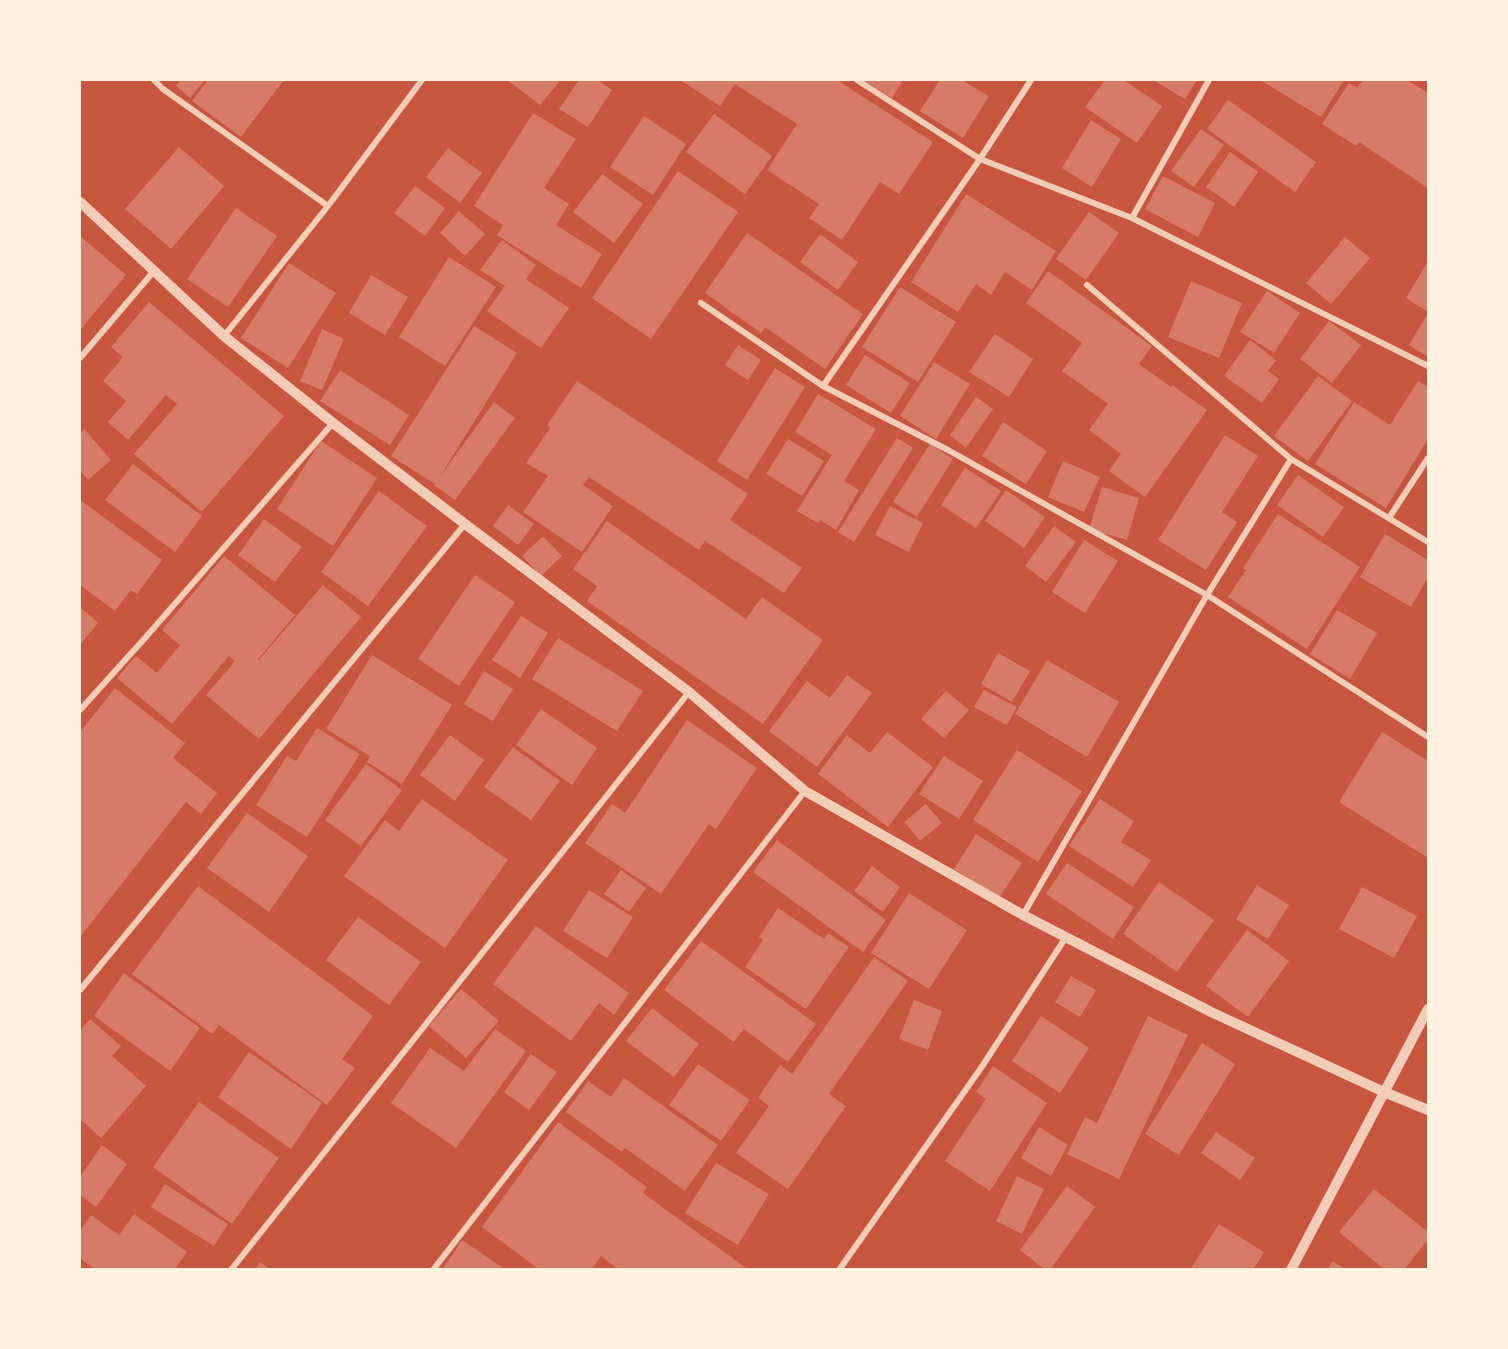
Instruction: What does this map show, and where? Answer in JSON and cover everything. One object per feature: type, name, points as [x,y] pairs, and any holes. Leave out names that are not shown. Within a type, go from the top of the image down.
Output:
[{"type":"street","points":[[154,80],[163,89],[328,206]]},
{"type":"street","points":[[224,336],[328,206],[422,80]]},
{"type":"street","points":[[857,80],[980,159],[1132,218],[1428,366]]},
{"type":"street","points":[[823,386],[980,159],[1031,80]]},
{"type":"street","points":[[1132,218],[1209,80]]},
{"type":"street","points":[[80,202],[224,336],[333,423],[689,692],[805,790],[1023,915],[1211,1012],[1428,1110]]},
{"type":"street","points":[[80,358],[154,271]]},
{"type":"street","points":[[1088,285],[1291,459],[1428,542]]},
{"type":"street","points":[[701,303],[823,386],[948,450],[1207,595],[1428,737]]},
{"type":"street","points":[[80,710],[333,423]]},
{"type":"street","points":[[1389,518],[1428,458]]},
{"type":"street","points":[[1023,915],[1207,595],[1291,459]]},
{"type":"street","points":[[80,990],[465,524]]},
{"type":"street","points":[[231,1269],[689,692]]},
{"type":"street","points":[[433,1269],[805,790]]},
{"type":"street","points":[[839,1269],[981,1068],[1066,937]]},
{"type":"street","points":[[1291,1269],[1428,1009]]},
{"type":"building","points":[[181,80],[205,80],[190,98],[176,86]]},
{"type":"building","points":[[208,80],[284,80],[241,137],[192,101]]},
{"type":"building","points":[[507,80],[556,80],[559,82],[540,105]]},
{"type":"building","points":[[579,80],[597,80],[612,90],[588,127],[559,109]]},
{"type":"building","points":[[680,80],[837,80],[933,142],[899,194],[880,182],[842,240],[809,218],[819,204],[767,170],[797,124],[735,84],[720,106]]},
{"type":"building","points":[[863,80],[903,80],[892,98]]},
{"type":"building","points":[[940,80],[962,80],[989,96],[963,138],[920,111]]},
{"type":"building","points":[[1105,80],[1124,80],[1162,106],[1137,143],[1085,107]]},
{"type":"building","points":[[1153,80],[1197,80],[1185,99]]},
{"type":"building","points":[[1260,80],[1344,80],[1321,117]]},
{"type":"building","points":[[1363,80],[1407,80],[1428,93],[1428,188],[1359,142],[1356,146],[1322,124],[1349,83],[1357,88]]},
{"type":"building","points":[[1228,100],[1316,162],[1295,192],[1207,129]]},
{"type":"building","points":[[533,113],[576,139],[544,188],[569,204],[556,225],[602,254],[581,288],[497,235],[503,225],[474,206]]},
{"type":"building","points":[[714,114],[772,156],[745,194],[686,152]]},
{"type":"building","points":[[644,116],[686,144],[653,195],[610,167]]},
{"type":"building","points":[[1091,120],[1121,139],[1092,187],[1062,168]]},
{"type":"building","points":[[1201,129],[1224,145],[1194,187],[1171,171]]},
{"type":"building","points":[[179,147],[224,186],[171,249],[125,209]]},
{"type":"building","points":[[448,148],[482,173],[460,203],[426,177]]},
{"type":"building","points":[[1230,152],[1258,172],[1234,207],[1206,187]]},
{"type":"building","points":[[678,171],[738,212],[651,339],[592,298]]},
{"type":"building","points":[[602,174],[643,204],[614,243],[573,212]]},
{"type":"building","points":[[1163,176],[1215,203],[1198,237],[1145,209]]},
{"type":"building","points":[[415,186],[445,208],[425,236],[394,213]]},
{"type":"building","points":[[966,194],[1056,251],[1032,290],[1005,272],[991,295],[976,284],[958,312],[911,282]]},
{"type":"building","points":[[236,208],[277,236],[228,307],[187,279]]},
{"type":"building","points":[[459,211],[485,234],[465,256],[440,233]]},
{"type":"building","points":[[1089,212],[1119,233],[1086,280],[1056,259]]},
{"type":"building","points":[[747,233],[863,314],[825,369],[765,327],[761,333],[705,293]]},
{"type":"building","points":[[820,234],[858,262],[838,290],[800,262]]},
{"type":"building","points":[[80,236],[126,275],[80,330]]},
{"type":"building","points":[[1345,237],[1370,258],[1331,304],[1306,283]]},
{"type":"building","points":[[502,240],[536,265],[526,279],[569,308],[541,348],[487,311],[505,286],[480,270]]},
{"type":"building","points":[[449,257],[496,287],[445,366],[399,337]]},
{"type":"building","points":[[1428,261],[1428,312],[1406,298]]},
{"type":"building","points":[[289,263],[336,293],[288,368],[241,338]]},
{"type":"building","points":[[1048,271],[1152,346],[1139,364],[1207,410],[1145,497],[1109,471],[1121,454],[1089,430],[1108,404],[1062,371],[1082,343],[1026,303]]},
{"type":"building","points":[[371,275],[408,297],[385,335],[349,313]]},
{"type":"building","points":[[1191,281],[1242,303],[1219,358],[1168,337]]},
{"type":"building","points":[[900,287],[956,322],[918,382],[862,347]]},
{"type":"building","points":[[1267,291],[1300,313],[1274,353],[1240,332]]},
{"type":"building","points":[[149,302],[284,416],[202,512],[134,454],[177,404],[166,395],[128,440],[108,422],[126,401],[103,381],[123,357],[111,347]]},
{"type":"building","points":[[1428,313],[1428,357],[1409,345]]},
{"type":"building","points":[[1329,321],[1361,345],[1332,383],[1300,359]]},
{"type":"building","points":[[474,326],[517,353],[439,478],[494,402],[515,418],[455,500],[435,484],[391,456]]},
{"type":"building","points":[[322,329],[344,339],[322,390],[300,381]]},
{"type":"building","points":[[995,334],[1033,359],[1009,397],[969,372]]},
{"type":"building","points":[[1250,340],[1276,360],[1268,371],[1279,379],[1262,403],[1224,376]]},
{"type":"building","points":[[738,345],[761,360],[748,380],[725,365]]},
{"type":"building","points":[[865,355],[910,383],[891,413],[846,385]]},
{"type":"building","points":[[934,362],[970,384],[936,439],[900,416]]},
{"type":"building","points":[[775,368],[805,387],[747,480],[717,461]]},
{"type":"building","points":[[340,370],[409,415],[390,445],[320,401]]},
{"type":"building","points":[[1318,376],[1352,401],[1308,461],[1274,436]]},
{"type":"building","points":[[577,381],[748,494],[730,520],[802,568],[784,593],[705,541],[699,550],[589,477],[583,485],[613,506],[582,552],[523,512],[548,476],[526,463],[550,428],[547,425]]},
{"type":"building","points":[[1418,381],[1428,387],[1428,439],[1386,508],[1315,464],[1354,402],[1390,425]]},
{"type":"building","points":[[818,394],[876,429],[844,481],[859,490],[836,530],[820,520],[818,523],[797,511],[832,455],[795,432]]},
{"type":"building","points":[[976,397],[993,409],[966,448],[950,435]]},
{"type":"building","points":[[1003,422],[1047,451],[1026,484],[982,456]]},
{"type":"building","points":[[84,429],[111,460],[88,480],[80,470],[80,433]]},
{"type":"building","points":[[1225,435],[1258,456],[1222,512],[1237,522],[1206,570],[1158,540]]},
{"type":"building","points":[[897,438],[913,448],[854,542],[838,532]]},
{"type":"building","points":[[788,439],[824,461],[802,496],[766,474]]},
{"type":"building","points":[[321,441],[377,478],[333,546],[277,509]]},
{"type":"building","points":[[930,444],[953,459],[917,517],[893,502]]},
{"type":"building","points":[[1063,461],[1100,477],[1084,512],[1048,497]]},
{"type":"building","points":[[133,464],[202,516],[175,552],[105,500]]},
{"type":"building","points":[[965,468],[1001,491],[976,528],[941,505]]},
{"type":"building","points":[[1298,475],[1344,507],[1323,537],[1277,505]]},
{"type":"building","points":[[1102,487],[1139,498],[1127,540],[1089,529]]},
{"type":"building","points":[[1006,490],[1045,517],[1024,548],[985,521]]},
{"type":"building","points":[[379,491],[427,526],[368,606],[321,572]]},
{"type":"building","points":[[80,500],[162,560],[137,594],[131,590],[115,611],[80,585]]},
{"type":"building","points":[[508,505],[534,524],[518,545],[493,526]]},
{"type":"building","points":[[890,506],[923,523],[909,552],[875,535]]},
{"type":"building","points":[[1278,514],[1360,567],[1307,649],[1228,597],[1246,570],[1243,568]]},
{"type":"building","points":[[264,519],[302,547],[275,582],[238,555]]},
{"type":"building","points":[[607,521],[746,619],[762,597],[823,640],[763,724],[587,601],[597,586],[573,569]]},
{"type":"building","points":[[1054,526],[1076,542],[1046,582],[1025,566]]},
{"type":"building","points":[[1385,534],[1428,560],[1428,577],[1411,607],[1360,577]]},
{"type":"building","points":[[543,536],[562,556],[541,576],[522,556]]},
{"type":"building","points":[[1084,540],[1118,561],[1085,613],[1052,592]]},
{"type":"building","points":[[224,556],[295,615],[259,660],[323,585],[361,617],[259,739],[206,695],[235,661],[229,656],[172,724],[117,678],[136,656],[157,673],[180,645],[162,630]]},
{"type":"building","points":[[475,575],[515,602],[459,686],[418,659]]},
{"type":"building","points":[[80,607],[98,623],[80,645]]},
{"type":"building","points":[[1337,610],[1377,633],[1350,679],[1310,654]]},
{"type":"building","points":[[521,616],[548,633],[520,678],[492,660]]},
{"type":"building","points":[[558,638],[643,691],[617,731],[532,679]]},
{"type":"building","points":[[998,653],[1030,671],[1012,702],[981,684]]},
{"type":"building","points":[[372,655],[452,705],[402,784],[367,762],[370,756],[326,729]]},
{"type":"building","points":[[1047,660],[1119,702],[1087,757],[1015,714]]},
{"type":"building","points":[[484,671],[513,689],[493,721],[464,704]]},
{"type":"building","points":[[847,675],[872,693],[817,767],[769,731],[807,681],[830,698]]},
{"type":"building","points":[[115,688],[185,743],[173,758],[217,793],[201,814],[186,802],[80,937],[80,730]]},
{"type":"building","points":[[984,690],[1017,707],[1007,725],[974,707]]},
{"type":"building","points":[[946,691],[969,710],[944,738],[921,719]]},
{"type":"building","points":[[541,709],[597,748],[572,785],[516,745]]},
{"type":"building","points":[[687,720],[757,768],[716,829],[709,824],[661,894],[585,843],[612,804],[625,813]]},
{"type":"building","points":[[317,728],[360,754],[307,837],[256,805],[287,756],[296,761]]},
{"type":"building","points":[[887,732],[933,767],[888,827],[818,774],[847,735],[870,753]]},
{"type":"building","points":[[1382,732],[1428,761],[1428,858],[1339,802]]},
{"type":"building","points":[[450,735],[484,760],[455,801],[420,775]]},
{"type":"building","points":[[513,747],[560,781],[531,820],[484,787]]},
{"type":"building","points":[[1017,750],[1082,791],[1038,862],[973,820]]},
{"type":"building","points":[[944,756],[983,781],[959,819],[919,794]]},
{"type":"building","points":[[366,764],[402,790],[361,846],[325,820]]},
{"type":"building","points":[[422,799],[508,860],[445,948],[344,876],[385,820],[399,831]]},
{"type":"building","points":[[1100,799],[1134,821],[1121,842],[1151,860],[1133,887],[1069,846]]},
{"type":"building","points":[[926,804],[942,823],[920,841],[904,822]]},
{"type":"building","points":[[247,813],[308,856],[269,912],[207,868]]},
{"type":"building","points":[[976,834],[1022,863],[999,898],[954,869]]},
{"type":"building","points":[[777,840],[886,920],[863,952],[753,872]]},
{"type":"building","points":[[1067,863],[1134,907],[1113,939],[1046,894]]},
{"type":"building","points":[[872,866],[900,887],[883,912],[854,891]]},
{"type":"building","points":[[621,870],[646,888],[629,912],[604,894]]},
{"type":"building","points":[[1159,882],[1214,920],[1177,972],[1123,934]]},
{"type":"building","points":[[1257,885],[1289,905],[1268,939],[1236,919]]},
{"type":"building","points":[[198,886],[373,1016],[342,1059],[355,1068],[327,1105],[219,1025],[212,1034],[132,974]]},
{"type":"building","points":[[1362,887],[1417,916],[1394,958],[1339,929]]},
{"type":"building","points":[[589,890],[633,917],[607,958],[563,931]]},
{"type":"building","points":[[909,893],[967,930],[929,989],[871,953]]},
{"type":"building","points":[[778,908],[824,939],[828,933],[849,947],[806,1009],[745,967],[763,940],[759,937]]},
{"type":"building","points":[[358,917],[421,962],[389,1005],[326,960]]},
{"type":"building","points":[[536,926],[629,993],[614,1015],[599,1003],[571,1041],[493,984]]},
{"type":"building","points":[[1247,930],[1289,961],[1248,1017],[1206,986]]},
{"type":"building","points":[[701,941],[816,1024],[788,1062],[744,1029],[734,1042],[664,990]]},
{"type":"building","points":[[874,957],[908,981],[829,1094],[846,1106],[788,1189],[736,1153],[769,1106],[758,1098],[780,1065],[792,1074]]},
{"type":"building","points":[[124,973],[200,1028],[170,1071],[94,1016]]},
{"type":"building","points":[[1071,976],[1096,990],[1080,1017],[1055,1002]]},
{"type":"building","points":[[461,989],[499,1021],[466,1058],[429,1026]]},
{"type":"building","points":[[914,1000],[942,1011],[928,1050],[899,1039]]},
{"type":"building","points":[[652,1008],[699,1044],[674,1077],[626,1041]]},
{"type":"building","points":[[1041,1016],[1089,1048],[1060,1093],[1012,1061]]},
{"type":"building","points":[[1148,1016],[1188,1035],[1119,1179],[1067,1154],[1085,1117],[1097,1123]]},
{"type":"building","points":[[90,1019],[121,1046],[112,1056],[146,1086],[101,1138],[80,1119],[80,1031]]},
{"type":"building","points":[[495,1029],[526,1051],[456,1148],[391,1103],[430,1048],[464,1071]]},
{"type":"building","points":[[1202,1043],[1235,1064],[1179,1155],[1145,1134]]},
{"type":"building","points":[[249,1052],[322,1103],[291,1149],[218,1097]]},
{"type":"building","points":[[531,1054],[557,1072],[529,1110],[504,1092]]},
{"type":"building","points":[[698,1064],[750,1100],[721,1141],[669,1105]]},
{"type":"building","points":[[993,1066],[1047,1103],[990,1191],[945,1161],[986,1099],[976,1092]]},
{"type":"building","points":[[624,1078],[718,1145],[685,1191],[625,1148],[622,1152],[566,1112],[588,1081],[611,1097]]},
{"type":"building","points":[[199,1102],[279,1158],[232,1224],[153,1167]]},
{"type":"building","points":[[558,1122],[647,1187],[643,1193],[749,1270],[619,1270],[601,1256],[591,1270],[540,1270],[482,1227]]},
{"type":"building","points":[[1039,1127],[1068,1145],[1051,1176],[1021,1158]]},
{"type":"building","points":[[1216,1132],[1255,1158],[1240,1180],[1201,1153]]},
{"type":"building","points":[[102,1145],[127,1164],[96,1207],[80,1195],[80,1177]]},
{"type":"building","points":[[716,1163],[769,1194],[738,1245],[685,1213]]},
{"type":"building","points":[[1017,1176],[1044,1189],[1022,1234],[996,1221]]},
{"type":"building","points":[[165,1184],[228,1224],[214,1246],[151,1207]]},
{"type":"building","points":[[1067,1186],[1095,1207],[1050,1270],[1045,1270],[1020,1250]]},
{"type":"building","points":[[1374,1189],[1428,1232],[1428,1239],[1404,1270],[1385,1270],[1339,1232]]},
{"type":"building","points":[[134,1214],[187,1252],[174,1270],[96,1270],[80,1258],[80,1231],[91,1215],[119,1235]]},
{"type":"building","points":[[1219,1224],[1264,1252],[1253,1270],[1190,1270]]},
{"type":"building","points":[[462,1240],[506,1270],[442,1270]]},
{"type":"building","points":[[1332,1261],[1348,1270],[1328,1270]]},
{"type":"building","points":[[260,1262],[271,1270],[255,1270]]}]
